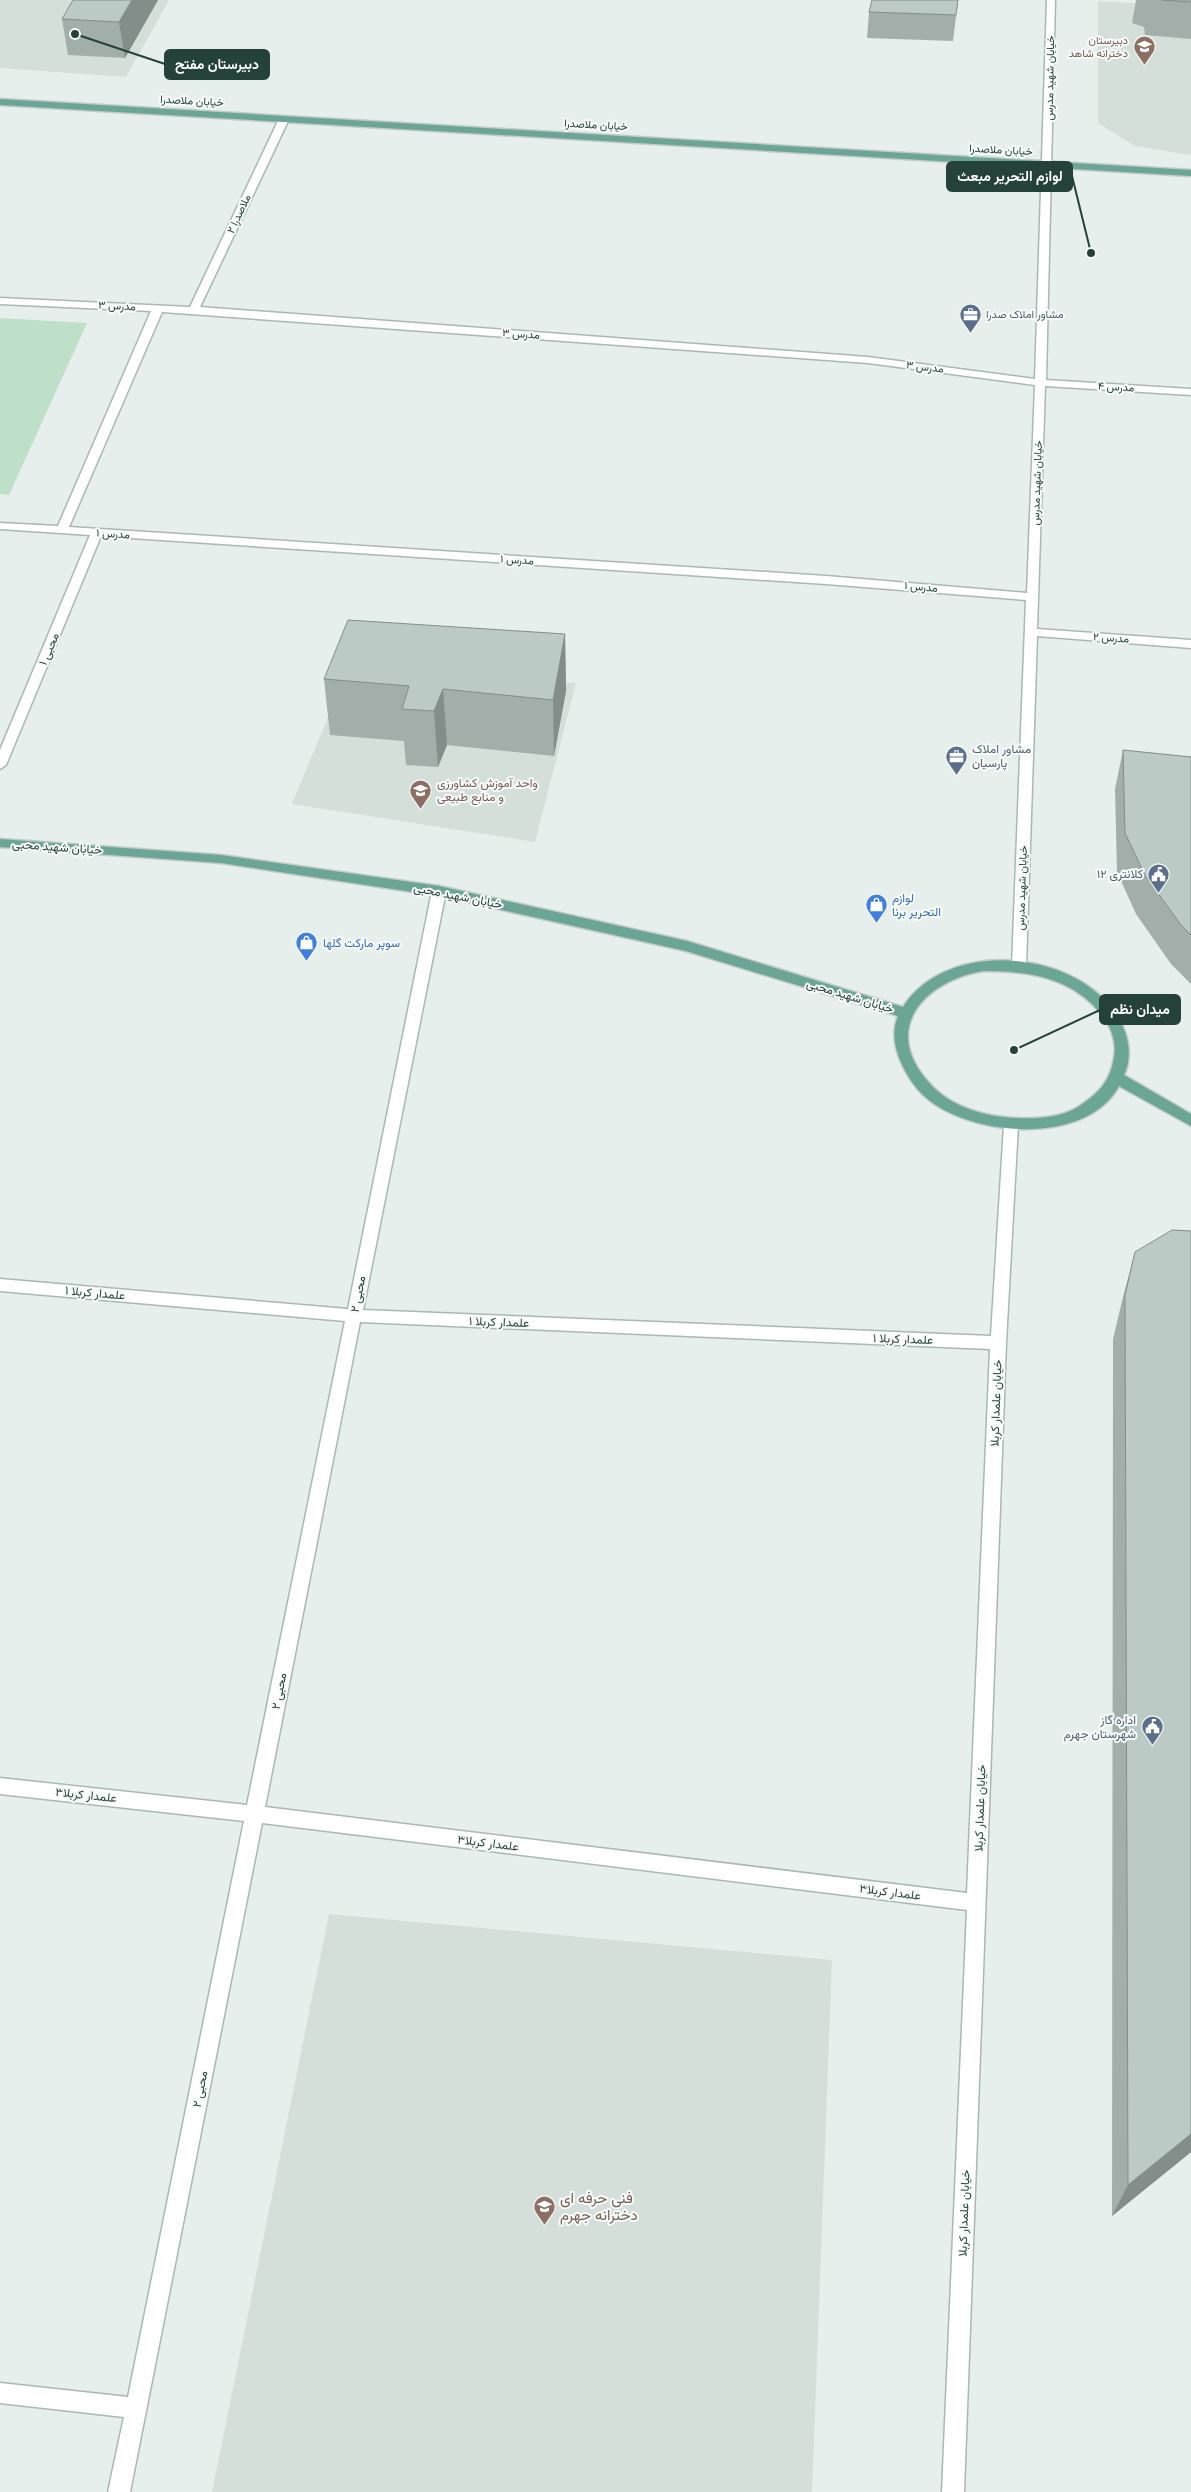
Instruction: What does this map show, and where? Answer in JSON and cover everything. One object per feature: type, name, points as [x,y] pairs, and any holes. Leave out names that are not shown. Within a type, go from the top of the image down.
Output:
[{"type":"main road","name":"خیابان ملاصدرا","points":[[0,102],[1191,174]]},
{"type":"main road","name":"خیابان شهید محبی","points":[[0,843],[221,859],[439,891],[687,946],[905,1013]]},
{"type":"main road","points":[[983,966],[1019,966],[1052,973],[1081,987],[1104,1006],[1119,1030],[1124,1054],[1117,1078],[1102,1099],[1077,1114],[1045,1124],[1011,1125],[976,1118],[945,1104],[921,1084],[905,1061],[900,1037],[905,1013],[922,990],[949,974],[983,966]]},
{"type":"main road","points":[[1117,1078],[1191,1121]]},
{"type":"street","name":"خیابان شهید مدرس","points":[[1019,966],[1041,383],[1051,0]]},
{"type":"street","name":"ملاصدرا ۲","points":[[194,310],[284,119]]},
{"type":"street","name":"مدرس ۳","points":[[0,301],[194,310],[868,360],[1041,383]]},
{"type":"street","points":[[62,530],[158,308]]},
{"type":"street","name":"مدرس ۴","points":[[1041,383],[1191,392]]},
{"type":"street","name":"مدرس ۱","points":[[0,526],[826,580],[1033,597]]},
{"type":"street","name":"محبی ۱","points":[[0,766],[97,533]]},
{"type":"street","name":"مدرس ۲","points":[[1032,632],[1191,644]]},
{"type":"street","name":"محبی ۲","points":[[119,2492],[439,891]]},
{"type":"street","name":"خیابان علمدار کربلا","points":[[954,2492],[998,1343],[1011,1125]]},
{"type":"street","name":"علمدار کربلا ۱","points":[[0,1285],[354,1316],[998,1343]]},
{"type":"street","name":"علمدار کربلا۳","points":[[0,1786],[255,1814],[976,1903]]},
{"type":"street","points":[[0,2393],[136,2408]]},
{"type":"shaded area","points":[[0,0],[169,0],[126,77],[0,68]]},
{"type":"shaded area","name":"دبیرستان دخترانه شاهد","points":[[1098,1],[1191,7],[1191,155],[1135,146],[1098,123]]},
{"type":"shaded area","points":[[348,669],[576,683],[535,842],[292,804]]},
{"type":"shaded area","name":"فنی حرفه ای دخترانه جهرم","points":[[329,1914],[832,1960],[812,2492],[212,2492]]},
{"type":"green space","points":[[0,318],[87,323],[9,495],[0,494]]},
{"type":"building","points":[[73,0],[132,0],[119,22],[62,19]]},
{"type":"building","points":[[872,0],[958,0],[956,15],[869,12]]},
{"type":"building","points":[[1162,0],[1191,0],[1191,2]]},
{"type":"building","points":[[348,620],[565,634],[553,700],[443,689],[434,711],[402,709],[409,686],[324,679]]},
{"type":"building","name":"کلانتری ۱۲","points":[[1123,750],[1191,757],[1191,935],[1181,925],[1145,875],[1125,833]]},
{"type":"building","name":"اداره گاز شهرستان جهرم","points":[[1172,1230],[1191,1231],[1191,2134],[1128,2185],[1125,1295],[1135,1252]]},
{"type":"place","name":"دبیرستان مفتح","points":[[75,34]]},
{"type":"place","name":"دبیرستان دخترانه شاهد","points":[[1144,65]]},
{"type":"place","name":"لوازم التحریر مبعث","points":[[1091,253]]},
{"type":"place","name":"مشاور املاک صدرا","points":[[970,333]]},
{"type":"place","name":"مشاور املاک پارسیان","points":[[956,775]]},
{"type":"place","name":"واحد آموزش کشاورزی و منابع طبیعی","points":[[421,809]]},
{"type":"place","name":"کلانتری ۱۲","points":[[1159,893]]},
{"type":"place","name":"لوازم التحریر برنا","points":[[876,924]]},
{"type":"place","name":"سوپر مارکت گلها","points":[[307,962]]},
{"type":"place","name":"میدان نظم","points":[[1014,1050]]},
{"type":"place","name":"اداره گاز شهرستان جهرم","points":[[1152,1746]]},
{"type":"place","name":"فنی حرفه ای دخترانه جهرم","points":[[544,2226]]}]
